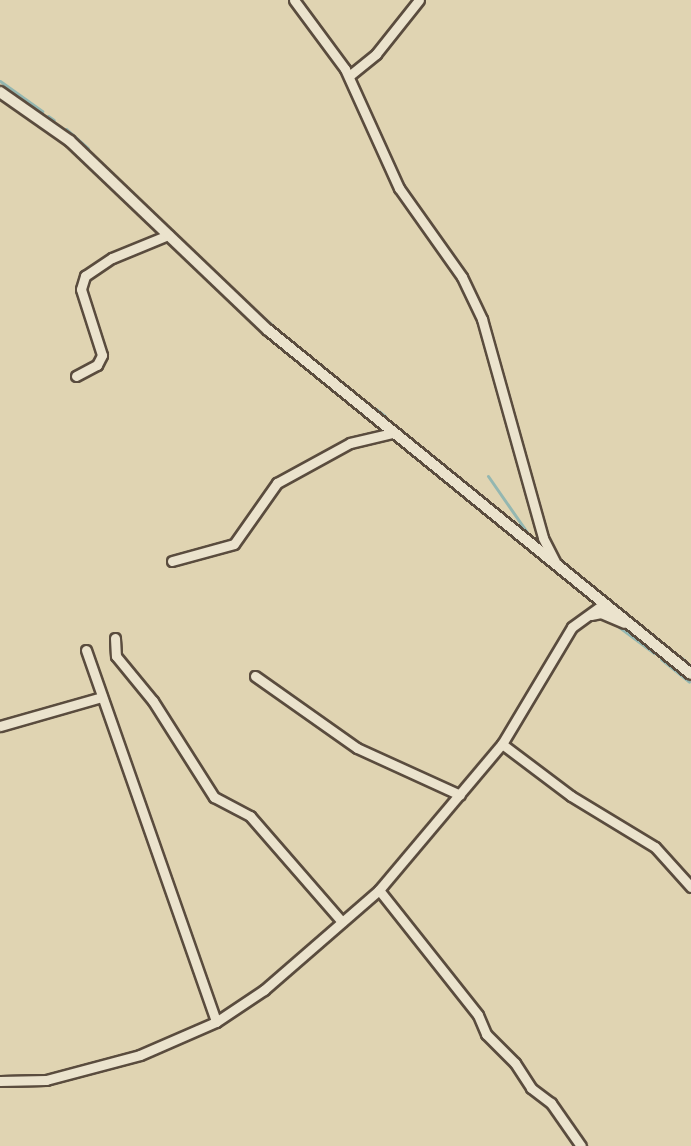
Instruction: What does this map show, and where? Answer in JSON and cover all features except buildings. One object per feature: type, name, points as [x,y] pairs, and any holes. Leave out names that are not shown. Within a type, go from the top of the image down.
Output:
[{"type":"street","points":[[294,0],[349,76],[399,188],[462,277],[482,319],[543,538],[558,568]]},
{"type":"street","points":[[349,76],[376,54],[419,0]]},
{"type":"street","points":[[0,92],[70,141],[268,330],[558,568],[601,606],[691,674]]},
{"type":"street","points":[[76,376],[97,365],[102,355],[81,289],[85,276],[112,258],[168,235]]},
{"type":"street","points":[[171,561],[234,544],[277,483],[350,443],[392,433]]},
{"type":"street","points":[[0,1081],[46,1080],[99,1068],[216,1022],[264,990],[379,890],[502,744],[582,617],[601,606]]},
{"type":"street","points":[[582,617],[601,613],[624,623]]},
{"type":"street","points":[[115,638],[116,656],[153,701],[214,797],[250,816],[342,922]]},
{"type":"street","points":[[86,650],[216,1022]]},
{"type":"street","points":[[255,676],[357,748],[460,795]]},
{"type":"street","points":[[0,726],[102,697]]},
{"type":"street","points":[[502,744],[571,796],[656,847],[691,886]]},
{"type":"street","points":[[379,890],[478,1015],[486,1034],[515,1063],[531,1088],[551,1103],[581,1146]]},
{"type":"waterway","points":[[0,81],[42,111]]},
{"type":"waterway","points":[[48,116],[54,120]]},
{"type":"waterway","points":[[66,129],[88,148]]},
{"type":"waterway","points":[[260,315],[271,324]]},
{"type":"waterway","points":[[278,331],[295,345]]},
{"type":"waterway","points":[[358,397],[371,406]]},
{"type":"waterway","points":[[376,409],[385,416]]},
{"type":"waterway","points":[[391,422],[403,433]]},
{"type":"waterway","points":[[488,476],[533,541]]},
{"type":"waterway","points":[[615,624],[654,653]]},
{"type":"waterway","points":[[682,658],[691,667]]},
{"type":"waterway","points":[[661,659],[689,682]]}]
